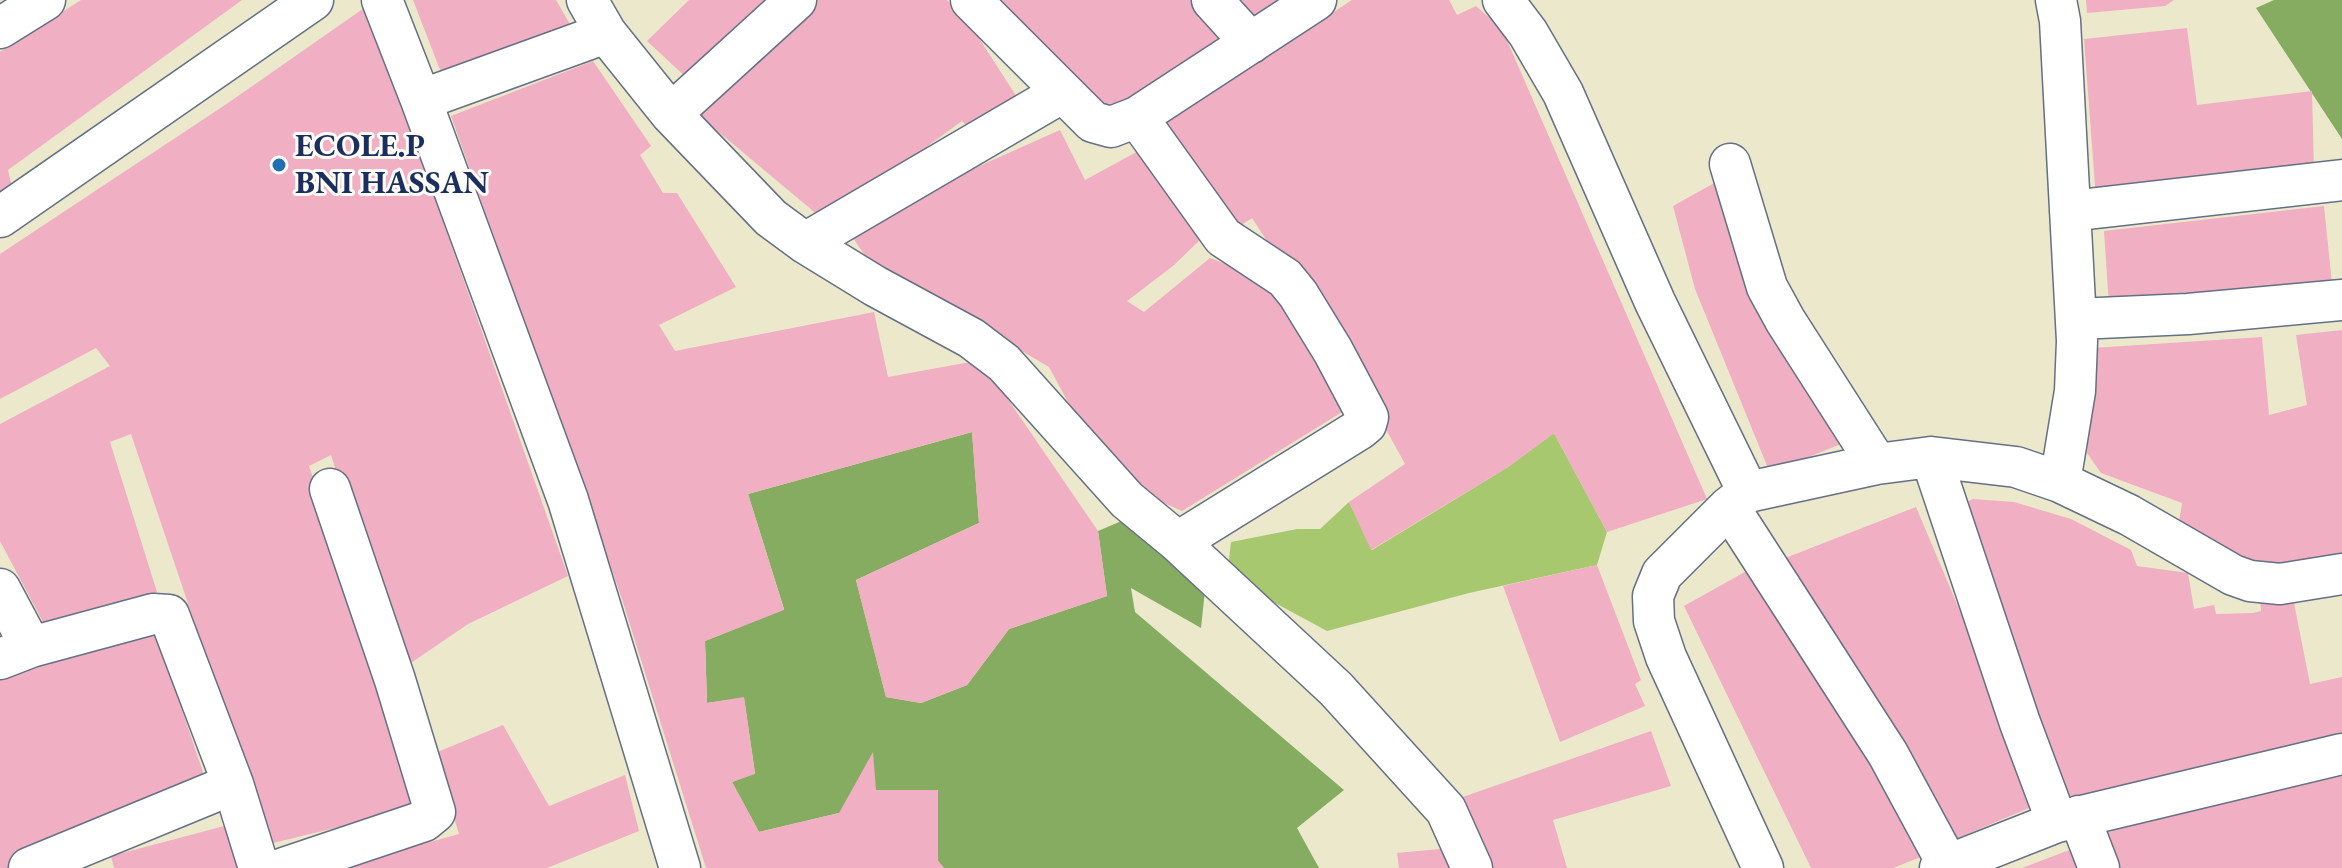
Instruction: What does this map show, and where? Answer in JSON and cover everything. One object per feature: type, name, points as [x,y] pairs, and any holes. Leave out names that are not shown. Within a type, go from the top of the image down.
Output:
[{"type":"street","points":[[0,28],[45,0]]},
{"type":"street","points":[[0,217],[313,0]]},
{"type":"street","points":[[382,0],[568,500],[680,868]]},
{"type":"street","points":[[671,114],[796,0]]},
{"type":"street","points":[[971,0],[1093,122],[1102,127],[1111,127],[1137,117],[1316,0]]},
{"type":"street","points":[[1212,0],[1251,43]]},
{"type":"street","points":[[1503,0],[1528,33],[1563,93],[1739,500],[1866,718],[1944,866],[2068,819],[2342,754]]},
{"type":"street","points":[[2056,0],[2077,319],[2075,391],[2060,482]]},
{"type":"street","points":[[421,100],[596,16],[671,114],[771,218],[875,286],[971,338],[1004,363],[1102,475],[1336,689],[1415,774],[1446,810],[1472,868]]},
{"type":"street","points":[[805,243],[1063,92]]},
{"type":"street","points":[[1137,117],[1223,237],[1285,278],[1298,294],[1368,417],[1360,429],[1178,542]]},
{"type":"street","points":[[1730,164],[1767,287],[1877,464]]},
{"type":"street","points":[[2070,211],[2342,180]]},
{"type":"street","points":[[2077,319],[2188,314],[2342,300]]},
{"type":"street","points":[[1763,868],[1666,657],[1654,621],[1653,596],[1662,574],[1739,500],[1877,464],[1931,457],[2016,467],[2060,482],[2129,515],[2233,575],[2250,581],[2280,584],[2342,574]]},
{"type":"street","points":[[1931,457],[2020,723],[2068,819],[2099,868]]},
{"type":"street","points":[[284,868],[424,821],[435,812],[395,680],[330,489]]},
{"type":"street","points":[[0,589],[16,653],[153,614],[169,615],[233,784],[259,868]]},
{"type":"street","points":[[29,868],[233,784]]},
{"type":"green space","points":[[2274,0],[2342,0],[2342,139],[2256,8]]},
{"type":"green space","points":[[972,432],[979,523],[856,580],[886,697],[921,703],[967,685],[1009,629],[1107,596],[1098,531],[1131,517],[1205,590],[1201,628],[1131,588],[1135,612],[1344,790],[1297,828],[1319,868],[944,868],[938,861],[938,790],[876,790],[839,813],[759,832],[732,782],[755,773],[744,698],[707,703],[705,641],[784,609],[748,494]]},
{"type":"green space","points":[[1554,433],[1607,532],[1597,565],[1469,593],[1327,631],[1227,577],[1231,542],[1297,529],[1320,529],[1349,502],[1372,550],[1508,467]]},
{"type":"building","points":[[81,0],[242,0],[8,170],[12,188],[0,195],[0,52]]},
{"type":"building","points":[[413,0],[556,0],[575,33],[442,75]]},
{"type":"building","points":[[689,0],[780,0],[690,81],[647,41]]},
{"type":"building","points":[[810,0],[947,0],[968,21],[1022,105],[976,135],[962,121],[825,221],[696,113]]},
{"type":"building","points":[[997,0],[1201,0],[1230,33],[1137,102],[1092,105],[1030,29]]},
{"type":"building","points":[[1231,0],[1296,0],[1255,29]]},
{"type":"building","points":[[1352,0],[1449,0],[1457,15],[1476,6],[1502,29],[1707,499],[1607,532],[1554,433],[1508,467],[1371,550],[1349,502],[1405,464],[1365,391],[1252,218],[1229,233],[1162,125]]},
{"type":"building","points":[[2086,0],[2174,0],[2165,6],[2087,13]]},
{"type":"building","points":[[367,6],[568,576],[468,624],[405,667],[382,614],[331,455],[309,466],[425,806],[269,844],[131,434],[110,442],[157,592],[52,639],[0,541],[0,424],[110,366],[96,348],[0,399],[0,254],[228,103]]},
{"type":"building","points":[[2187,28],[2197,105],[2312,91],[2314,172],[2096,199],[2084,39]]},
{"type":"building","points":[[593,61],[651,146],[640,155],[663,193],[677,193],[736,287],[659,325],[675,351],[874,312],[888,377],[981,360],[1098,531],[1107,596],[1009,629],[967,685],[921,703],[886,697],[856,580],[979,523],[972,432],[748,494],[784,610],[705,641],[707,703],[744,697],[755,774],[732,782],[759,832],[839,813],[873,752],[876,790],[938,790],[938,861],[944,868],[706,868],[622,599],[451,116]]},
{"type":"building","points":[[1060,130],[1085,180],[1142,149],[1205,235],[1173,266],[1127,301],[1144,312],[1210,258],[1287,288],[1347,409],[1182,511],[1126,486],[1094,450],[1049,367],[874,269],[845,226]]},
{"type":"building","points":[[1727,176],[1848,441],[1770,473],[1695,289],[1673,206]]},
{"type":"building","points":[[2324,206],[2332,284],[2109,306],[2104,231]]},
{"type":"building","points":[[2342,330],[2342,566],[2265,574],[2177,535],[2182,503],[2101,473],[2087,453],[2092,348],[2262,337],[2269,415],[2307,405],[2296,335]]},
{"type":"building","points":[[1973,499],[2014,502],[2071,519],[2131,550],[2137,566],[2188,573],[2194,609],[2214,605],[2216,614],[2253,613],[2261,611],[2260,598],[2293,598],[2310,684],[2342,677],[2342,745],[2280,758],[2195,767],[2119,786],[2124,793],[2067,807],[1957,507]]},
{"type":"building","points":[[1916,507],[2041,803],[1946,843],[1775,562]]},
{"type":"building","points":[[1759,564],[1926,855],[1893,868],[1811,868],[1684,606]]},
{"type":"building","points":[[1597,565],[1641,680],[1635,684],[1645,706],[1560,742],[1503,586]]},
{"type":"building","points":[[154,627],[208,787],[49,854],[0,868],[0,676]]},
{"type":"building","points":[[503,725],[549,806],[625,775],[639,831],[547,868],[337,868],[459,834],[435,753]]},
{"type":"building","points":[[1651,731],[1671,786],[1553,820],[1567,868],[1483,868],[1460,798]]},
{"type":"building","points":[[2342,768],[2342,868],[2118,868],[2106,833],[2261,787]]},
{"type":"building","points":[[228,825],[243,868],[114,868],[111,856]]},
{"type":"building","points":[[1450,848],[1455,868],[1399,868],[1397,853]]},
{"type":"building","points":[[2072,849],[2081,868],[2022,868]]},
{"type":"place","name":"ECOLE.P BNI HASSAN","points":[[279,165]]}]
